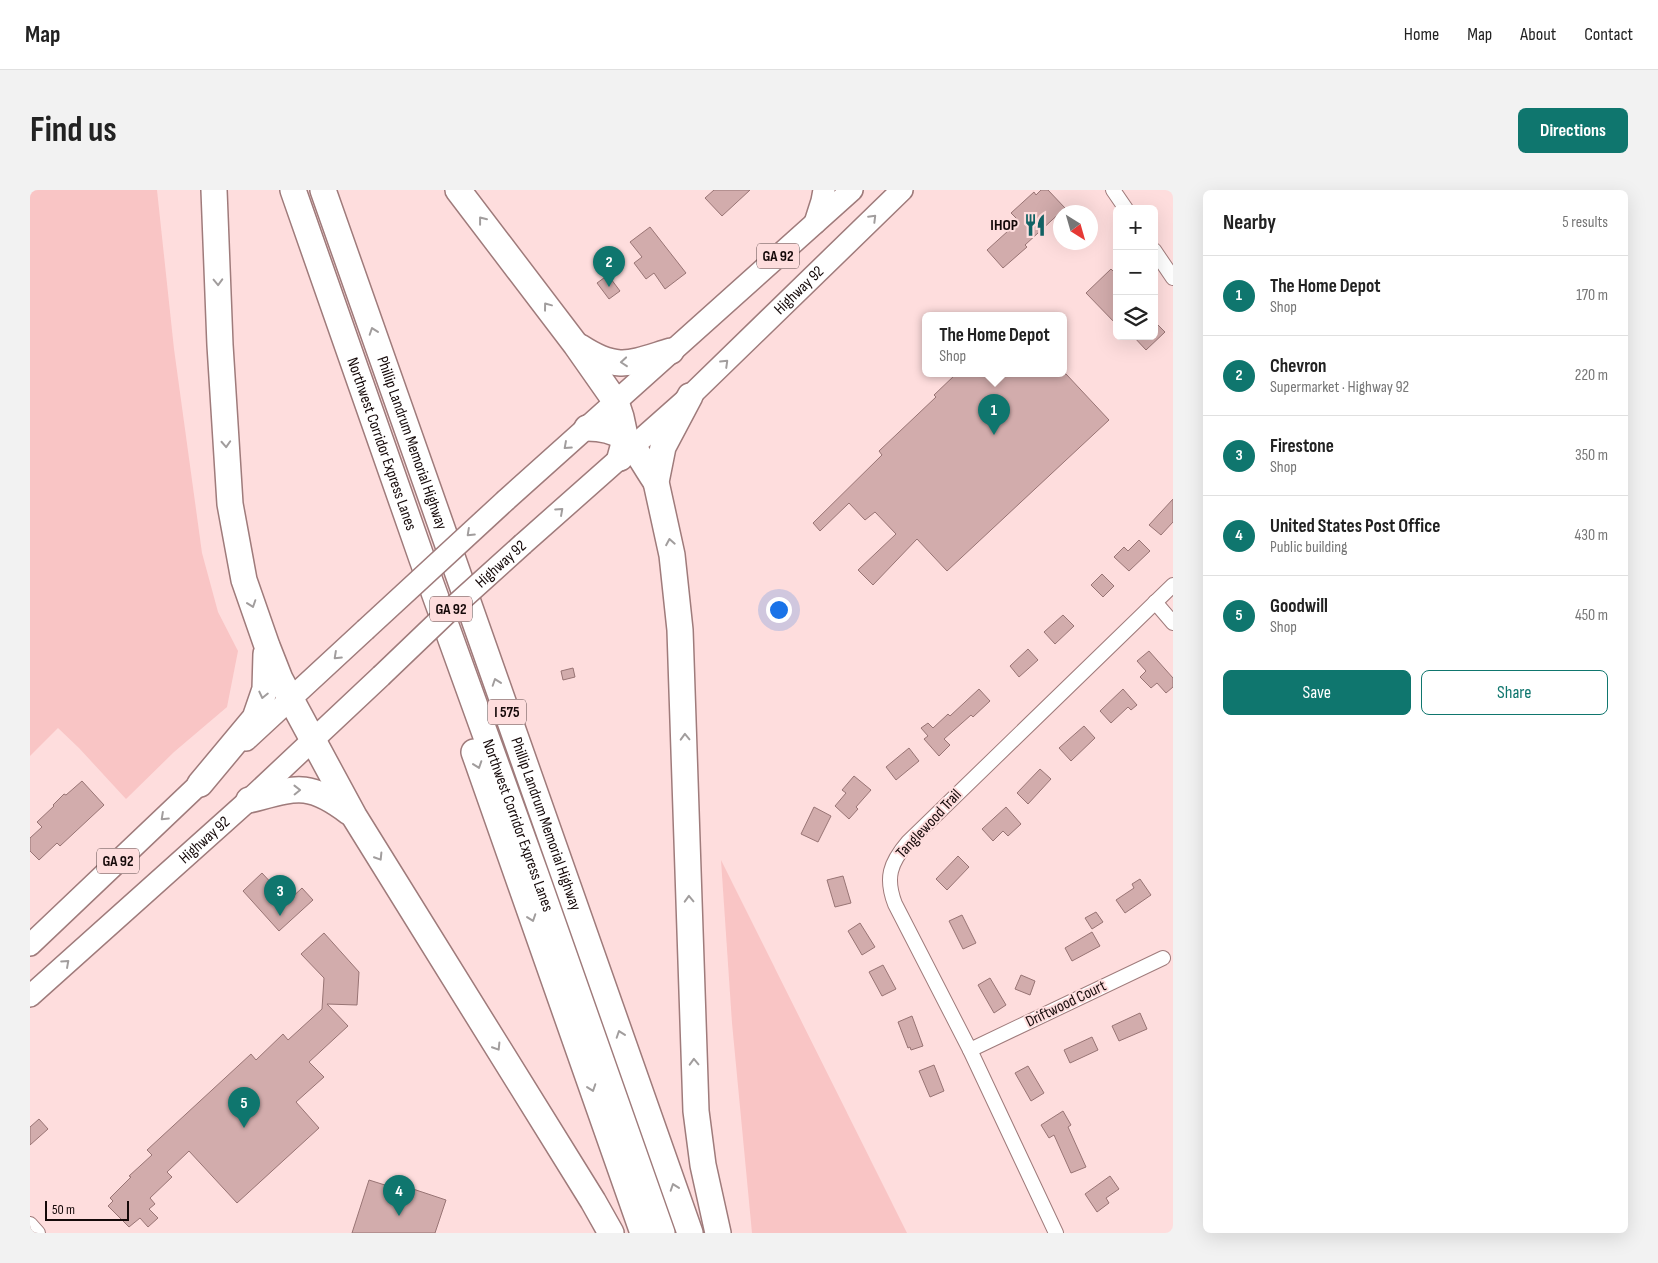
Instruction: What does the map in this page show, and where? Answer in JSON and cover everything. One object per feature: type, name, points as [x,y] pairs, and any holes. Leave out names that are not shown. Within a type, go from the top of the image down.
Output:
[{"type":"highway","points":[[214,190],[220,345],[230,504],[244,580],[266,646],[280,679],[314,738],[324,761],[354,816],[568,1160],[611,1233]]},
{"type":"highway","name":"I 575","points":[[277,190],[643,1233]]},
{"type":"highway","name":"Northwest Corridor Express Lanes","points":[[293,190],[662,1233]]},
{"type":"highway","name":"Phillip Landrum Memorial Highway","points":[[323,190],[690,1233]]},
{"type":"highway","points":[[458,190],[576,345],[616,402],[621,417],[626,447]]},
{"type":"highway","points":[[576,345],[594,356],[615,363],[626,363],[671,351]]},
{"type":"highway","points":[[690,396],[663,447],[656,482],[672,555],[680,630],[696,1110],[703,1165],[718,1233]]},
{"type":"highway","points":[[587,428],[601,428],[614,431],[656,482]]},
{"type":"highway","points":[[200,784],[255,718],[265,690],[266,646]]},
{"type":"highway","points":[[249,800],[290,790],[310,790],[331,799],[354,816]]},
{"type":"main road","points":[[815,223],[824,190]]},
{"type":"main road","name":"GA 92","points":[[30,945],[200,784],[506,500],[852,190]]},
{"type":"main road","name":"Highway 92","points":[[30,996],[249,800],[626,447],[690,396],[902,190]]},
{"type":"street","points":[[1113,190],[1123,205]]},
{"type":"street","points":[[1158,256],[1173,278]]},
{"type":"street","name":"Tanglewood Trail","points":[[1056,1233],[970,1050],[895,904],[890,891],[889,878],[892,865],[899,853],[914,836],[1173,585]]},
{"type":"street","points":[[1155,602],[1173,624]]},
{"type":"street","name":"Driftwood Court","points":[[970,1050],[1163,958]]},
{"type":"street","points":[[30,1224],[38,1233]]},
{"type":"shaded area","points":[[30,190],[157,190],[174,349],[202,553],[218,612],[238,651],[227,707],[174,752],[126,799],[58,728],[30,756]]},
{"type":"shaded area","points":[[721,860],[907,1233],[752,1233],[732,1023]]},
{"type":"building","points":[[714,190],[750,190],[722,216],[705,198]]},
{"type":"building","points":[[1041,190],[1048,190],[1062,205],[1053,205],[1053,219],[1025,245],[1027,247],[1003,268],[987,250],[1019,221],[1011,213],[1034,192],[1036,195]]},
{"type":"building","points":[[650,227],[686,273],[665,289],[654,273],[646,279],[634,263],[642,257],[630,242]]},
{"type":"building","points":[[1111,269],[1113,271],[1113,321],[1086,293]]},
{"type":"building","points":[[608,275],[620,291],[609,299],[597,283]]},
{"type":"building","points":[[1158,325],[1165,332],[1158,339]]},
{"type":"building","points":[[1137,340],[1157,340],[1146,350]]},
{"type":"building","points":[[1067,375],[1109,420],[947,571],[917,539],[873,585],[858,570],[896,534],[875,512],[865,520],[849,503],[820,531],[813,523],[882,455],[879,451],[936,397],[934,395],[953,377],[1067,377]]},
{"type":"building","points":[[1173,499],[1173,522],[1161,535],[1149,525]]},
{"type":"building","points":[[1139,540],[1150,551],[1129,571],[1114,557],[1124,547],[1128,551]]},
{"type":"building","points":[[1102,574],[1114,586],[1103,597],[1091,585]]},
{"type":"building","points":[[1063,615],[1074,626],[1055,644],[1044,632]]},
{"type":"building","points":[[1028,649],[1038,660],[1019,677],[1010,666]]},
{"type":"building","points":[[1149,651],[1173,678],[1173,687],[1166,693],[1157,683],[1151,688],[1140,677],[1146,671],[1137,661]]},
{"type":"building","points":[[573,668],[575,677],[563,680],[561,671]]},
{"type":"building","points":[[979,689],[990,701],[973,717],[971,715],[944,739],[950,745],[939,756],[924,739],[928,736],[921,728],[928,723],[933,728],[948,714],[950,716]]},
{"type":"building","points":[[1123,689],[1137,705],[1131,710],[1128,707],[1111,723],[1100,711]]},
{"type":"building","points":[[1084,726],[1095,738],[1071,761],[1059,748]]},
{"type":"building","points":[[909,748],[919,761],[896,780],[886,767]]},
{"type":"building","points":[[1040,769],[1051,779],[1028,804],[1017,793]]},
{"type":"building","points":[[854,776],[871,790],[856,807],[858,809],[849,819],[835,806],[846,793],[842,790]]},
{"type":"building","points":[[82,781],[104,805],[60,846],[57,843],[39,860],[30,851],[30,838],[42,827],[37,822],[64,794],[66,795]]},
{"type":"building","points":[[814,807],[831,816],[818,842],[801,834]]},
{"type":"building","points":[[1006,807],[1021,824],[1008,836],[1003,831],[993,841],[982,829]]},
{"type":"building","points":[[958,856],[969,867],[947,890],[936,879]]},
{"type":"building","points":[[262,873],[288,901],[302,888],[313,900],[279,931],[243,891]]},
{"type":"building","points":[[843,876],[851,903],[835,907],[827,880]]},
{"type":"building","points":[[1140,879],[1151,895],[1125,913],[1116,900],[1134,888],[1132,884]]},
{"type":"building","points":[[1096,912],[1103,922],[1092,929],[1085,918]]},
{"type":"building","points":[[962,915],[976,943],[963,949],[949,921]]},
{"type":"building","points":[[860,923],[875,947],[862,955],[848,931]]},
{"type":"building","points":[[1092,932],[1100,946],[1072,961],[1065,948]]},
{"type":"building","points":[[324,933],[359,972],[357,1005],[327,1004],[348,1026],[309,1062],[324,1077],[296,1102],[319,1128],[237,1203],[189,1151],[167,1172],[172,1177],[150,1198],[155,1204],[149,1209],[158,1218],[148,1227],[140,1218],[129,1227],[108,1206],[113,1201],[110,1198],[131,1177],[129,1176],[152,1155],[147,1150],[251,1054],[256,1060],[283,1034],[288,1040],[322,1009],[324,978],[301,954]]},
{"type":"building","points":[[883,965],[896,989],[882,996],[869,972]]},
{"type":"building","points":[[1021,975],[1035,981],[1030,995],[1015,989]]},
{"type":"building","points":[[990,978],[1006,1005],[994,1013],[978,985]]},
{"type":"building","points":[[1140,1013],[1147,1029],[1119,1041],[1112,1026]]},
{"type":"building","points":[[912,1016],[923,1046],[911,1050],[910,1047],[908,1048],[898,1022]]},
{"type":"building","points":[[1092,1037],[1098,1050],[1070,1063],[1064,1050]]},
{"type":"building","points":[[934,1065],[944,1091],[930,1097],[919,1071]]},
{"type":"building","points":[[1028,1066],[1044,1093],[1031,1101],[1015,1073]]},
{"type":"building","points":[[1063,1111],[1071,1125],[1068,1127],[1086,1167],[1071,1173],[1054,1135],[1049,1138],[1041,1125]]},
{"type":"building","points":[[39,1119],[48,1129],[30,1145],[30,1127]]},
{"type":"building","points":[[1110,1176],[1119,1189],[1106,1198],[1109,1203],[1097,1212],[1085,1194]]},
{"type":"building","points":[[369,1180],[388,1186],[389,1181],[446,1200],[435,1233],[352,1233]]},
{"type":"place","name":"IHOP","points":[[1035,225]]},
{"type":"place","name":"Chevron","points":[[609,287]]},
{"type":"place","name":"The Home Depot","points":[[994,435]]},
{"type":"place","name":"Firestone","points":[[280,916]]},
{"type":"place","name":"Goodwill","points":[[244,1128]]},
{"type":"place","name":"United States Post Office","points":[[399,1216]]}]
